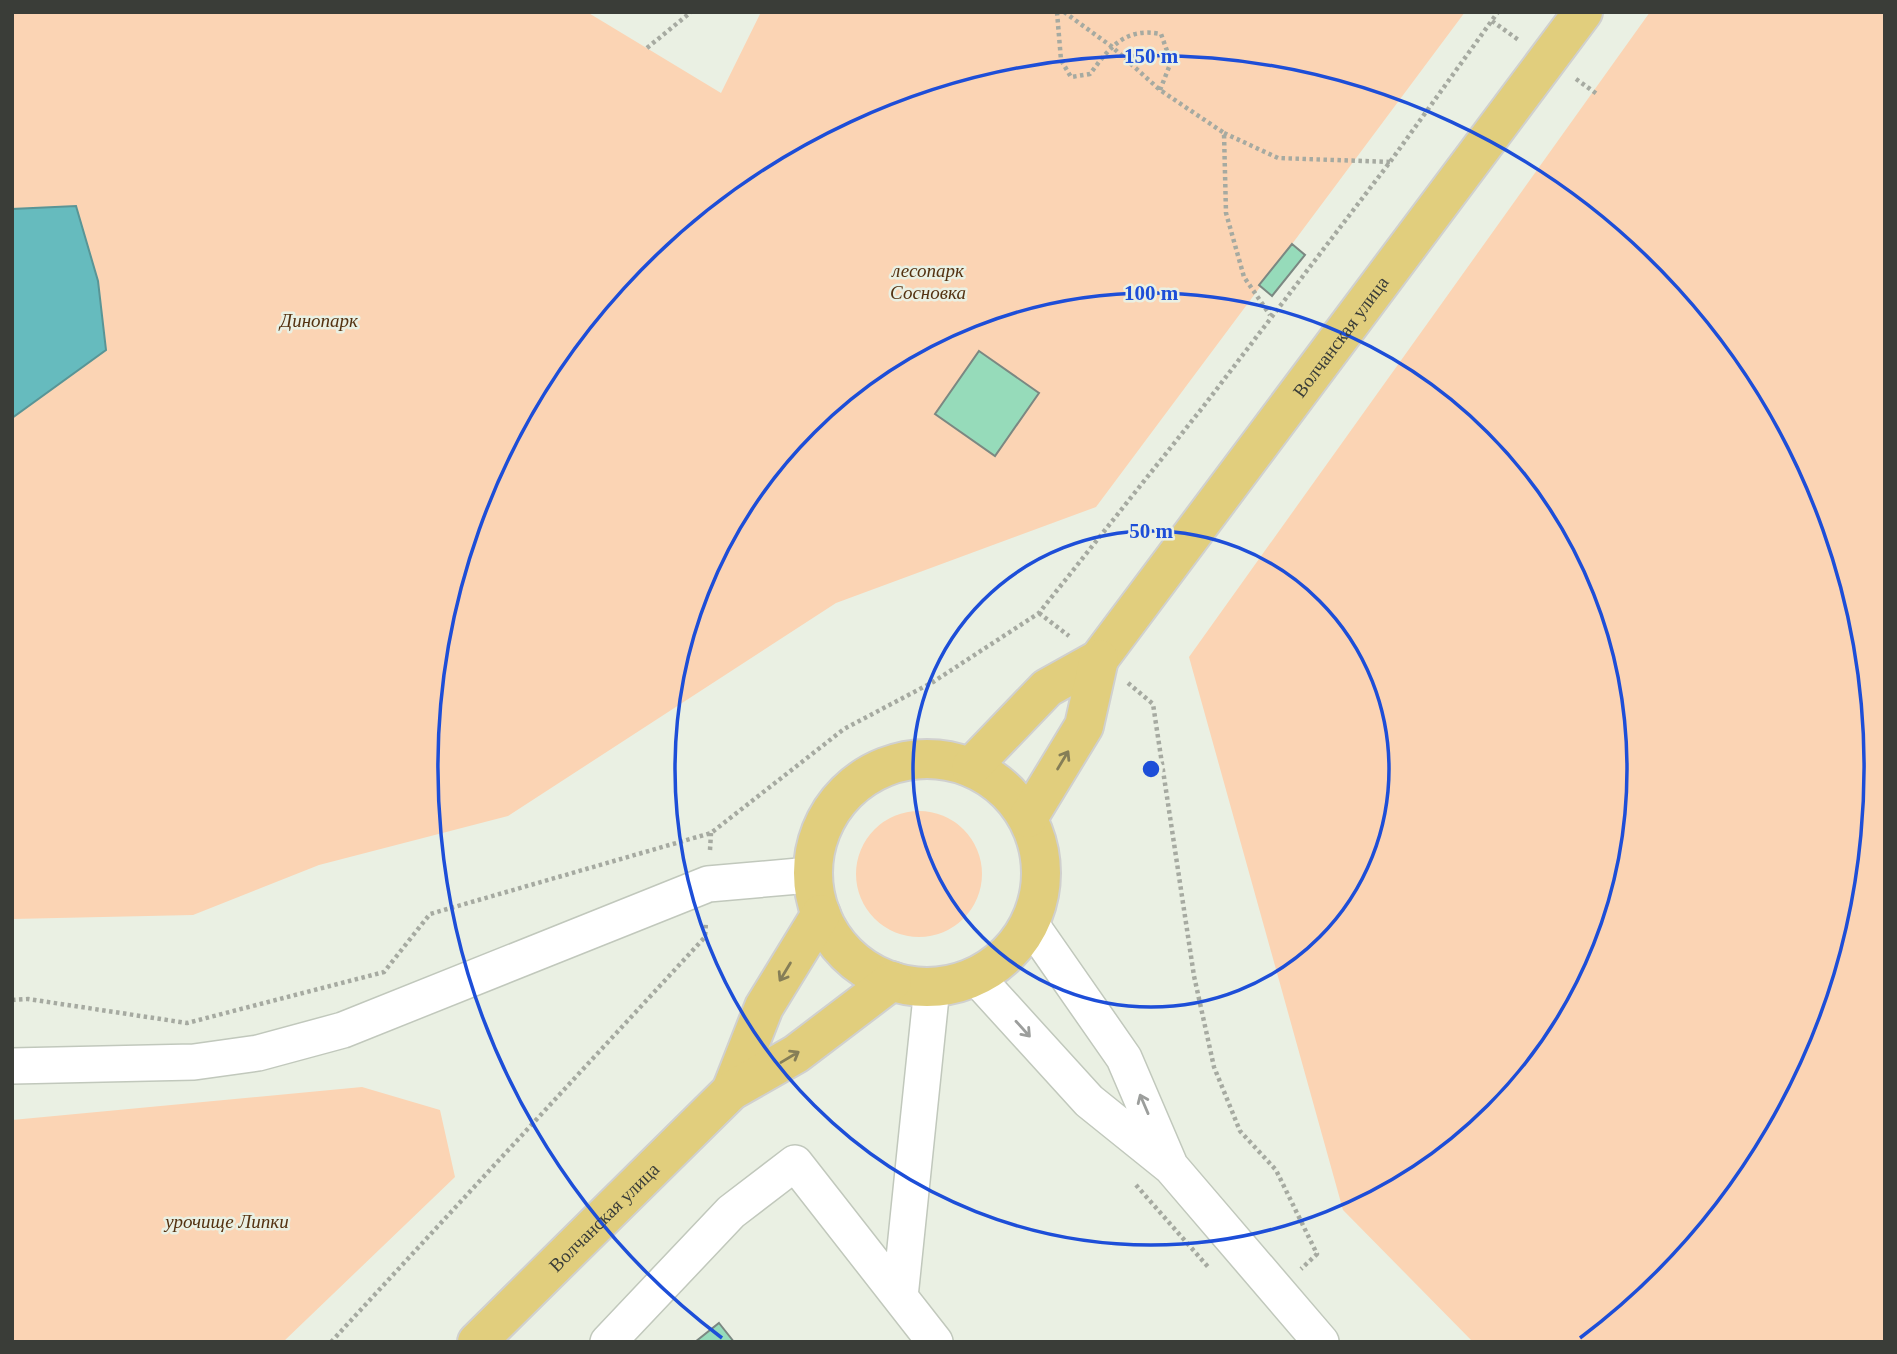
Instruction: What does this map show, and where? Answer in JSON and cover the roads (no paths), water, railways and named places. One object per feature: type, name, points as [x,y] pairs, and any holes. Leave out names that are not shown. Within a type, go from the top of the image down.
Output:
[{"type":"main road","name":"Волчанская улица","points":[[971,767],[1047,688],[1099,659],[1583,12]]},
{"type":"main road","name":"Волчанская улица","points":[[1027,818],[1084,726],[1099,659]]},
{"type":"main road","points":[[934,758],[971,767],[1003,787],[1027,818],[1039,851],[1040,889],[1030,923],[1008,954],[977,978],[932,987],[892,981],[863,968],[840,947],[821,914],[810,876],[818,839],[835,805],[862,778],[896,762],[934,758]]},
{"type":"main road","name":"Волчанская улица","points":[[731,1091],[764,1007],[821,914]]},
{"type":"main road","name":"Волчанская улица","points":[[477,1342],[731,1091],[796,1054],[892,981]]},
{"type":"street","points":[[12,1066],[194,1062],[270,1050],[344,1030],[708,884],[810,876]]},
{"type":"street","points":[[1030,923],[1124,1058],[1171,1167]]},
{"type":"street","points":[[977,978],[1089,1101],[1171,1167],[1321,1342]]},
{"type":"street","points":[[900,1297],[932,987]]},
{"type":"street","points":[[608,1342],[731,1212],[795,1163],[935,1342]]},
{"type":"water","points":[[76,206],[98,281],[106,350],[12,418],[12,209]]},
{"type":"park label","name":"лесопарк Сосновка","points":[[928,281]]},
{"type":"park label","name":"Динопарк","points":[[319,320]]},
{"type":"park label","name":"урочище Липки","points":[[227,1221]]}]
